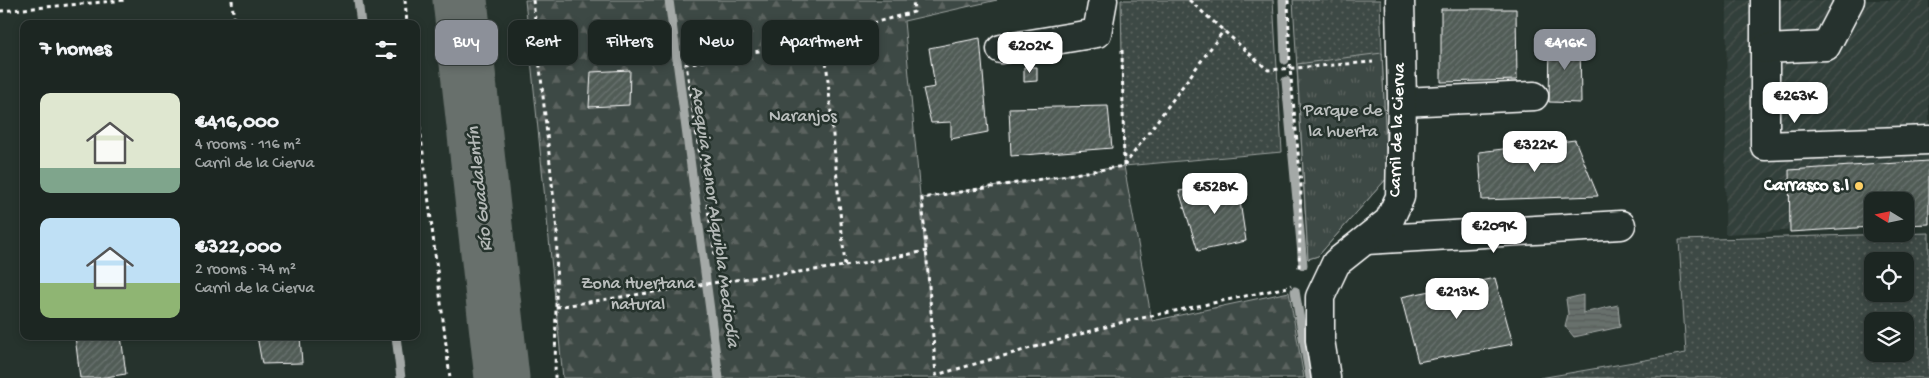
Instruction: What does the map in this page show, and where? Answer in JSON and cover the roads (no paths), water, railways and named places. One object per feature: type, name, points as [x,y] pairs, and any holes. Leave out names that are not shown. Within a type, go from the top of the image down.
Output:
[{"type":"street","points":[[1001,49],[1097,33],[1103,0]]},
{"type":"street","name":"Carril de la Cierva","points":[[1326,378],[1320,340],[1320,298],[1336,263],[1389,222],[1400,197],[1402,102],[1400,0]]},
{"type":"street","points":[[1765,0],[1764,146],[1929,140]]},
{"type":"street","points":[[1765,49],[1826,46],[1850,0]]},
{"type":"street","points":[[1402,102],[1534,96]]},
{"type":"street","points":[[1366,240],[1621,226]]},
{"type":"waterway","points":[[358,0],[360,20]]},
{"type":"waterway","name":"Río Guadalentín","points":[[460,0],[502,378]]},
{"type":"waterway","name":"Acequia Menor Alquibla Mediodía","points":[[669,0],[719,378]]},
{"type":"waterway","points":[[1283,0],[1285,60]]},
{"type":"waterway","points":[[1286,81],[1303,265]]},
{"type":"waterway","points":[[1295,291],[1310,378]]},
{"type":"waterway","points":[[396,340],[401,378]]},
{"type":"place","name":"Carrasco s.l","points":[[1859,186]]},
{"type":"park label","name":"Naranjos","points":[[803,117]]},
{"type":"park label","name":"Parque de la huerta","points":[[1343,121]]},
{"type":"park label","name":"Zona Huertana natural","points":[[638,294]]}]
